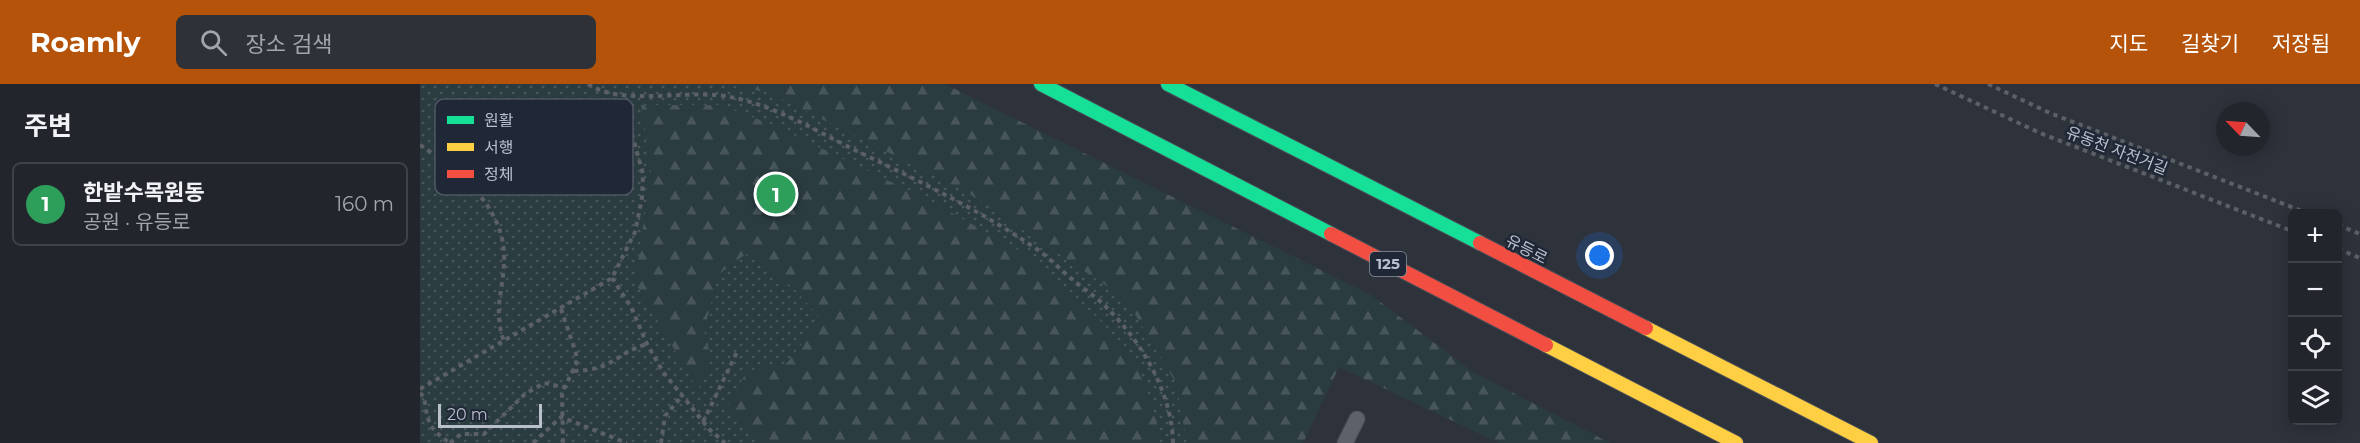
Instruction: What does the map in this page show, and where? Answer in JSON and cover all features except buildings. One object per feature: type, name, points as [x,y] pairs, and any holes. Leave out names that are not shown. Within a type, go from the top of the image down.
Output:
[{"type":"main road","name":"125","points":[[1041,84],[1736,443]]},
{"type":"main road","name":"유등로","points":[[1167,84],[1870,443]]},
{"type":"lane","points":[[1345,443],[1357,419]]},
{"type":"path","points":[[588,84],[596,90],[625,95],[703,93],[734,97],[773,109],[957,200],[999,224],[1040,251],[1106,306],[1126,328],[1145,356],[1160,388],[1173,420],[1173,443]]},
{"type":"path","name":"유동천 자전거길","points":[[1935,84],[2040,133],[2288,229]]},
{"type":"path","points":[[1989,84],[2050,113],[2297,209]]},
{"type":"path","points":[[625,95],[625,99]]},
{"type":"path","points":[[563,387],[544,383],[525,394],[484,434],[461,434],[450,443],[431,427],[426,418],[424,397],[420,391],[612,278],[635,232],[642,198],[643,174],[633,138]]},
{"type":"path","points":[[420,146],[435,158]]},
{"type":"path","points":[[480,195],[493,215],[501,233],[504,255],[497,322],[504,342]]},
{"type":"path","points":[[2342,227],[2360,234]]},
{"type":"path","points":[[2342,251],[2360,258]]},
{"type":"path","points":[[612,278],[632,307],[647,344],[663,372],[703,422],[725,443]]},
{"type":"path","points":[[561,309],[576,353],[574,371],[563,387],[561,417],[563,443]]},
{"type":"path","points":[[574,371],[602,368],[628,351],[647,344]]},
{"type":"path","points":[[703,422],[737,352]]},
{"type":"path","points":[[661,443],[665,416],[682,396]]},
{"type":"path","points":[[533,443],[561,417]]},
{"type":"path","points":[[561,417],[627,443]]},
{"type":"green space","points":[[420,84],[909,84],[1292,443],[420,443]]},
{"type":"green space","points":[[724,84],[945,84],[1371,295],[1473,372],[1610,443],[1499,443],[1339,367],[1303,443],[1187,443],[1176,383],[1126,299],[965,191],[770,93]]},
{"type":"green space","points":[[641,105],[718,105],[769,123],[936,204],[1031,257],[1102,322],[1137,366],[1157,421],[1157,443],[761,443],[725,411],[747,371],[787,363],[821,318],[792,287],[746,254],[719,274],[704,330],[711,357],[698,390],[635,282],[651,172]]},
{"type":"traffic: fast","points":[[1041,84],[1331,234]]},
{"type":"traffic: fast","points":[[1168,84],[1480,243]]},
{"type":"traffic: slow","points":[[1646,328],[1871,443]]},
{"type":"traffic: slow","points":[[1546,345],[1736,443]]},
{"type":"traffic: jam","points":[[1331,234],[1546,345]]},
{"type":"traffic: jam","points":[[1480,243],[1646,328]]},
{"type":"place","name":"한밭수목원동","points":[[776,194]]}]
